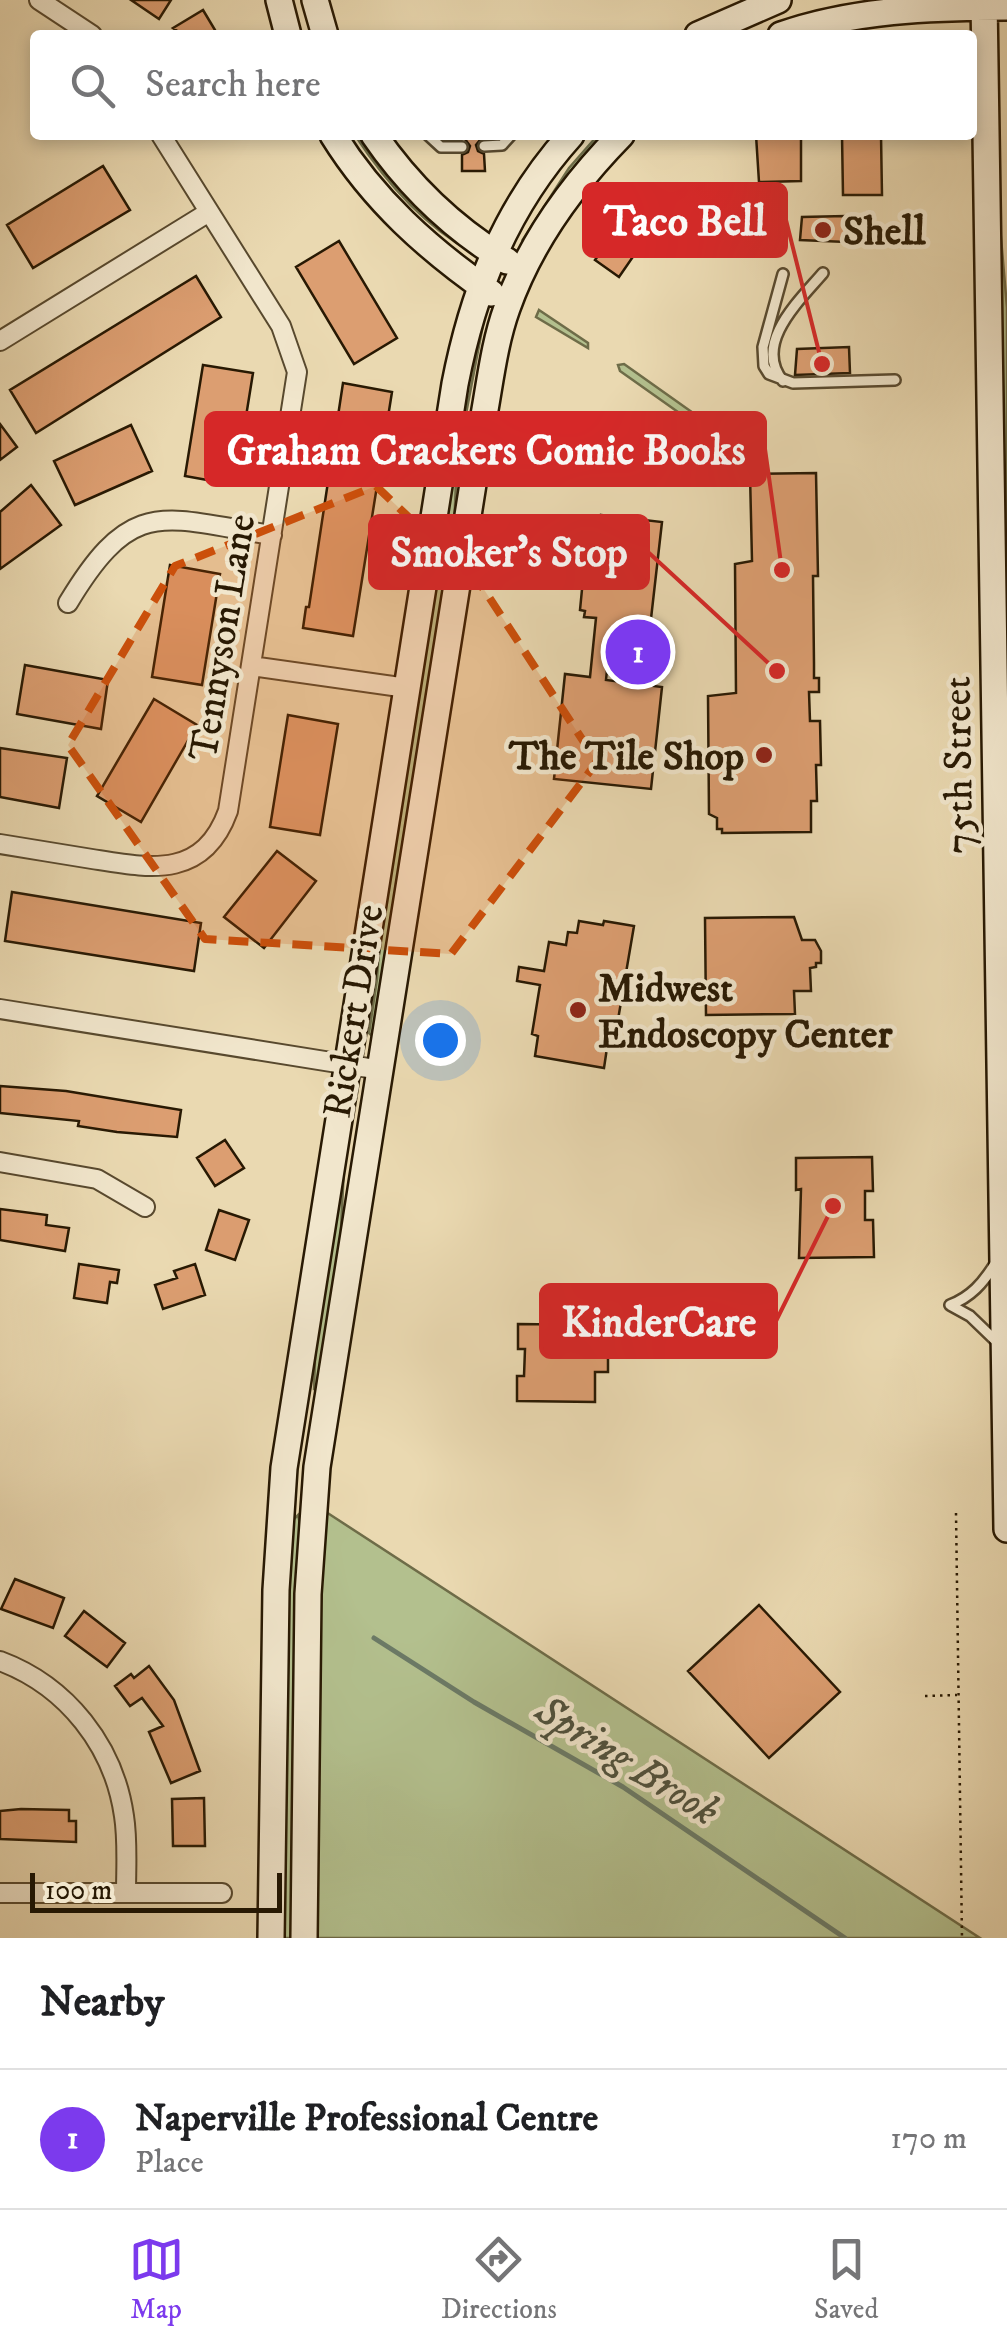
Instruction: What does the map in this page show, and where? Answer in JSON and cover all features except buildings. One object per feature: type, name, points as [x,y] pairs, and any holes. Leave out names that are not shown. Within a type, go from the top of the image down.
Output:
[{"type":"street","points":[[38,0],[84,30]]},
{"type":"street","points":[[279,0],[287,30]]},
{"type":"street","points":[[314,0],[323,30]]},
{"type":"street","points":[[709,30],[778,0]]},
{"type":"street","points":[[802,30],[868,14],[992,4]]},
{"type":"street","name":"75th Street","points":[[992,4],[1007,1529]]},
{"type":"street","name":"Tennyson Lane","points":[[0,844],[154,868],[173,866],[203,850],[228,812],[296,362],[280,326],[165,140]]},
{"type":"street","points":[[337,140],[394,215],[432,251],[508,306]]},
{"type":"street","points":[[378,140],[422,194],[493,252],[524,271]]},
{"type":"street","name":"Rickert Drive","points":[[271,1938],[278,1530],[292,1406],[455,384],[466,326],[493,252],[527,192],[567,140]]},
{"type":"street","name":"Rickert Drive","points":[[304,1938],[311,1531],[325,1412],[483,421],[508,306],[524,271],[564,200],[617,140]]},
{"type":"street","points":[[0,342],[209,212]]},
{"type":"street","points":[[68,603],[90,567],[122,534],[140,524],[169,520],[272,535]]},
{"type":"street","points":[[251,666],[407,688]]},
{"type":"street","points":[[0,1009],[381,1070]]},
{"type":"street","points":[[0,1162],[96,1180],[145,1207]]},
{"type":"street","points":[[0,1661],[38,1680],[62,1698],[106,1754],[125,1819],[126,1893]]},
{"type":"street","points":[[0,1893],[222,1893]]},
{"type":"lane","points":[[434,140],[442,147],[462,147]]},
{"type":"lane","points":[[484,146],[502,145],[506,140]]},
{"type":"lane","points":[[784,382],[773,359],[782,321],[824,273]]},
{"type":"lane","points":[[784,274],[762,356],[769,374],[784,382],[895,380]]},
{"type":"lane","points":[[1002,1254],[984,1283],[964,1300],[950,1304],[970,1316],[1004,1348]]},
{"type":"path","points":[[956,1513],[962,1938]]},
{"type":"path","points":[[925,1696],[959,1694]]},
{"type":"highlighted area","points":[[376,486],[483,588],[597,762],[451,954],[205,939],[68,745],[175,566]]},
{"type":"green space","points":[[359,140],[364,140],[470,251],[436,228],[379,169]]},
{"type":"green space","points":[[594,140],[603,140],[522,241],[569,168]]},
{"type":"green space","points":[[1001,238],[1007,308],[1007,984],[996,240]]},
{"type":"green space","points":[[486,309],[457,461],[453,549],[372,1036],[369,1033],[383,886],[469,356]]},
{"type":"green space","points":[[539,310],[588,343],[588,348],[536,317]]},
{"type":"green space","points":[[624,364],[703,420],[707,429],[620,371],[618,365]]},
{"type":"green space","points":[[353,1109],[344,1168],[340,1248],[314,1389],[317,1300]]},
{"type":"green space","points":[[323,1510],[980,1938],[317,1938]]},
{"type":"green space","points":[[298,1515],[293,1938],[280,1938],[285,1573],[291,1522]]},
{"type":"waterway","name":"Spring Brook","points":[[374,1638],[474,1702],[623,1787],[845,1938]]},
{"type":"place","name":"Shell","points":[[823,230]]},
{"type":"place","name":"Taco Bell","points":[[822,364]]},
{"type":"place","name":"Graham Crackers Comic Books","points":[[782,570]]},
{"type":"place","name":"Naperville Professional Centre","points":[[638,652]]},
{"type":"place","name":"Smoker's Stop","points":[[777,671]]},
{"type":"place","name":"The Tile Shop","points":[[764,755]]},
{"type":"place","name":"Midwest Endoscopy Center","points":[[578,1010]]},
{"type":"place","name":"KinderCare","points":[[833,1206]]}]
